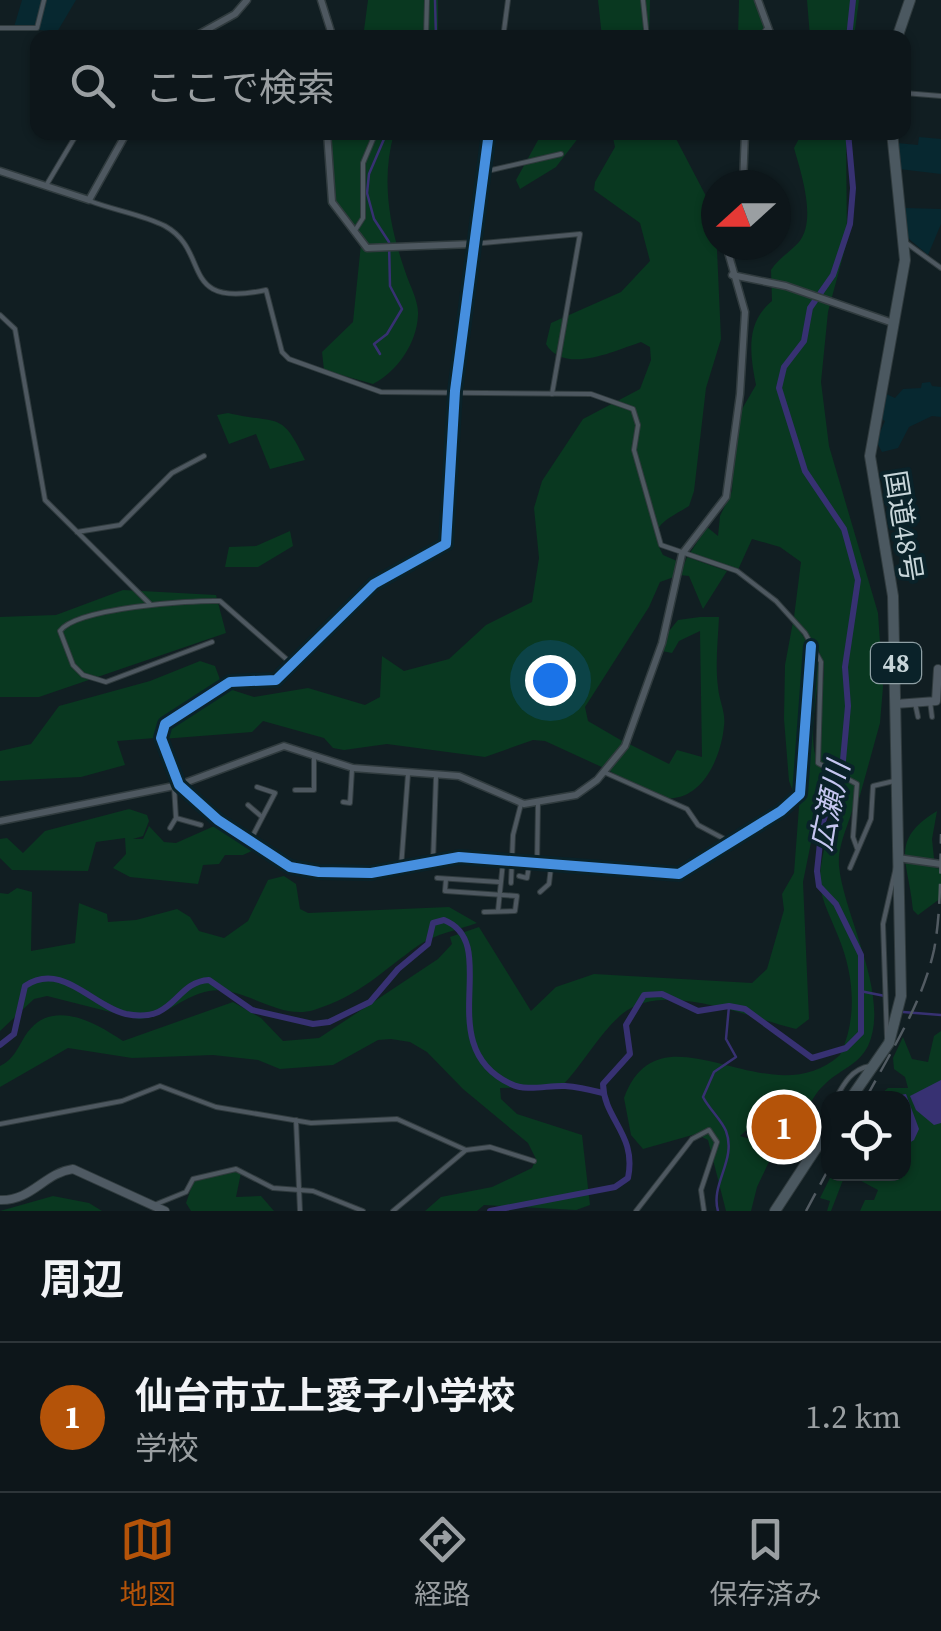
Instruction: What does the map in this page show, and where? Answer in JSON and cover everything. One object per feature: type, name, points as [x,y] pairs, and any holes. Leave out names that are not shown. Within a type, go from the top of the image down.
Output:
[{"type":"highway","points":[[899,30],[910,0]]},
{"type":"highway","name":"国道48号","points":[[856,1091],[888,1042],[901,996],[891,578],[870,456],[906,242],[893,140]]},
{"type":"highway","points":[[775,1211],[821,1140]]},
{"type":"main road","points":[[896,704],[936,701],[938,669]]},
{"type":"main road","points":[[0,1200],[28,1196],[53,1176],[73,1170],[164,1211]]},
{"type":"street","points":[[0,28],[37,28],[44,0]]},
{"type":"street","points":[[206,30],[234,14],[247,0]]},
{"type":"street","points":[[321,0],[330,30]]},
{"type":"street","points":[[426,30],[427,0]]},
{"type":"street","points":[[504,30],[508,0]]},
{"type":"street","points":[[642,0],[646,30]]},
{"type":"street","points":[[758,0],[769,30]]},
{"type":"street","points":[[765,30],[768,26]]},
{"type":"street","points":[[911,94],[941,96]]},
{"type":"street","points":[[46,187],[73,140]]},
{"type":"street","points":[[89,200],[123,140]]},
{"type":"street","points":[[328,140],[332,202],[372,250],[580,234],[552,394]]},
{"type":"street","points":[[354,232],[363,218],[363,163],[373,140]]},
{"type":"street","points":[[488,140],[455,392],[446,544],[374,584],[271,682],[230,682],[165,724],[160,738],[176,785],[250,841],[298,870],[372,874],[459,858],[679,874],[782,811],[802,791],[812,646]]},
{"type":"street","points":[[744,170],[745,140]]},
{"type":"street","points":[[483,172],[562,154]]},
{"type":"street","points":[[0,171],[167,228],[185,247],[197,278],[222,293],[266,290],[277,342],[289,359],[380,392],[594,394],[635,412],[638,425],[634,450],[651,522],[661,545],[718,562],[749,578],[794,619],[812,646],[821,667],[818,758],[823,768],[854,780],[858,804],[852,837],[857,848]]},
{"type":"street","points":[[906,242],[941,268]]},
{"type":"street","points":[[0,821],[176,785],[279,746],[352,768],[474,780],[521,804],[576,794],[606,773],[625,746],[662,643],[682,554],[726,497],[739,410],[745,312],[729,260]]},
{"type":"street","points":[[732,275],[788,286],[893,323]]},
{"type":"street","points":[[0,315],[16,328],[45,500],[150,604]]},
{"type":"street","points":[[77,532],[120,525],[172,473],[204,456]]},
{"type":"street","points":[[212,642],[106,682],[83,675],[66,655],[62,626],[150,604],[223,602],[292,664]]},
{"type":"street","points":[[930,701],[932,717]]},
{"type":"street","points":[[915,703],[918,717]]},
{"type":"street","points":[[295,790],[314,790],[314,756]]},
{"type":"street","points":[[343,802],[350,803],[352,768]]},
{"type":"street","points":[[606,773],[688,809],[698,825],[730,842]]},
{"type":"street","points":[[402,868],[408,774]]},
{"type":"street","points":[[433,862],[436,775]]},
{"type":"street","points":[[850,868],[870,819],[873,786],[894,781]]},
{"type":"street","points":[[171,830],[176,818],[170,799],[176,785]]},
{"type":"street","points":[[250,841],[274,793],[257,787]]},
{"type":"street","points":[[537,865],[538,802]]},
{"type":"street","points":[[248,804],[262,816]]},
{"type":"street","points":[[511,883],[513,835],[521,804]]},
{"type":"street","points":[[176,818],[201,825]]},
{"type":"street","points":[[188,831],[192,822]]},
{"type":"street","points":[[498,911],[504,862]]},
{"type":"street","points":[[897,862],[941,864]]},
{"type":"street","points":[[519,876],[527,878],[529,864]]},
{"type":"street","points":[[540,892],[549,884],[552,867]]},
{"type":"street","points":[[437,878],[499,882]]},
{"type":"street","points":[[446,878],[445,891],[516,896],[514,911],[484,912]]},
{"type":"street","points":[[841,1091],[858,1068],[874,1066]]},
{"type":"street","points":[[0,1124],[122,1101],[160,1086],[216,1107],[324,1124],[392,1118],[466,1150],[490,1147],[534,1161]]},
{"type":"street","points":[[296,1120],[300,1211]]},
{"type":"street","points":[[814,1150],[812,1146],[821,1128]]},
{"type":"street","points":[[636,1211],[692,1139],[709,1130],[717,1142],[701,1190],[704,1211]]},
{"type":"street","points":[[393,1211],[466,1150]]},
{"type":"street","points":[[153,1205],[181,1196],[193,1179],[228,1169],[273,1188],[318,1193],[363,1211]]},
{"type":"shaded area","points":[[22,0],[76,0],[58,30],[14,27]]},
{"type":"shaded area","points":[[919,137],[941,139],[941,174],[899,169],[897,143],[918,145]]},
{"type":"shaded area","points":[[905,208],[941,209],[941,224],[928,255],[908,238]]},
{"type":"shaded area","points":[[922,383],[941,387],[941,417],[932,416],[909,427],[898,448],[882,452],[876,441],[885,421],[877,416],[882,392],[895,398],[903,389],[921,388]]},
{"type":"shaded area","points":[[941,1080],[941,1123],[934,1125],[916,1110],[911,1095]]},
{"type":"shaded area","points":[[763,1096],[821,1118],[805,1156],[746,1134]]},
{"type":"shaded area","points":[[911,1107],[919,1129],[911,1142]]},
{"type":"green space","points":[[368,0],[438,0],[438,30],[364,30]]},
{"type":"green space","points":[[598,0],[650,0],[649,30],[601,30]]},
{"type":"green space","points":[[739,0],[758,0],[766,30],[738,30]]},
{"type":"green space","points":[[807,0],[859,0],[855,30],[809,30]]},
{"type":"green space","points":[[324,140],[392,140],[389,202],[418,315],[414,336],[404,356],[373,384],[324,370],[322,352],[353,322],[361,244],[328,204]]},
{"type":"green space","points":[[538,140],[577,140],[556,167],[520,189],[516,180]]},
{"type":"green space","points":[[614,140],[677,140],[701,187],[701,260],[717,260],[721,339],[706,388],[694,491],[689,506],[658,530],[663,555],[677,561],[674,577],[660,582],[649,607],[585,707],[588,721],[624,742],[606,769],[545,741],[533,740],[485,757],[387,744],[344,750],[333,748],[324,738],[263,721],[252,732],[162,739],[168,723],[226,688],[254,697],[308,688],[365,705],[380,697],[382,656],[404,671],[449,659],[486,625],[532,602],[539,558],[534,508],[542,481],[583,419],[640,389],[651,360],[650,347],[641,342],[604,355],[577,359],[554,353],[546,344],[551,323],[621,292],[650,261],[640,223],[594,190],[615,147]]},
{"type":"green space","points":[[798,140],[846,140],[847,241],[828,312],[821,382],[829,446],[878,613],[883,687],[880,723],[859,799],[857,781],[827,772],[817,753],[824,672],[818,649],[794,617],[801,562],[780,547],[752,539],[737,572],[690,553],[707,527],[718,536],[720,516],[732,491],[735,421],[756,385],[751,351],[753,329],[772,301],[771,270],[779,260],[791,260],[791,249],[799,242],[807,222],[794,148]]},
{"type":"green space","points":[[228,413],[283,426],[305,460],[270,469],[256,434],[229,444],[217,415]]},
{"type":"green space","points":[[290,531],[293,546],[258,567],[225,567],[229,547],[256,546]]},
{"type":"green space","points":[[687,557],[727,571],[703,609],[689,576],[680,575]]},
{"type":"green space","points":[[123,590],[216,595],[226,633],[39,697],[0,697],[0,617],[56,615]]},
{"type":"green space","points":[[719,617],[717,670],[724,716],[722,739],[713,766],[697,788],[673,798],[658,797],[610,771],[629,744],[669,764],[677,750],[702,757],[700,631],[679,641],[672,653],[662,651],[665,636],[678,620]]},
{"type":"green space","points":[[793,622],[819,658],[813,735],[818,763],[825,773],[803,882],[809,1019],[796,1029],[708,1004],[660,1000],[640,1004],[614,1022],[562,1086],[500,1088],[501,1099],[517,1114],[582,1135],[590,1205],[576,1210],[484,1205],[477,1211],[425,1211],[441,1197],[492,1187],[532,1168],[536,1159],[528,1143],[463,1089],[427,1052],[410,1042],[378,1040],[333,1065],[280,1069],[258,1060],[213,1055],[132,1058],[68,1048],[0,1087],[0,1066],[12,1057],[35,1024],[59,1015],[85,1020],[123,1041],[233,1002],[261,1018],[283,1041],[319,1038],[438,959],[452,944],[450,937],[479,927],[531,1011],[556,987],[594,974],[752,983],[767,969],[784,910],[782,894],[794,873],[799,807],[789,781],[784,719],[785,665]]},
{"type":"green space","points":[[200,661],[215,666],[222,685],[173,713],[155,738],[117,741],[125,765],[81,777],[0,781],[0,751],[31,744],[59,706],[150,681]]},
{"type":"green space","points":[[845,781],[856,785],[839,866],[870,981],[874,1026],[864,1053],[820,1088],[805,1111],[796,1108],[797,1101],[762,1096],[749,1128],[740,1136],[776,1147],[757,1187],[751,1211],[726,1211],[708,1140],[696,1134],[643,1149],[631,1135],[624,1098],[641,1070],[663,1058],[690,1058],[781,1075],[812,1071],[840,1055],[850,1026],[852,996],[843,951],[823,898],[820,874],[828,832]]},
{"type":"green space","points":[[129,809],[147,815],[149,821],[143,836],[133,839],[143,839],[149,826],[164,842],[176,843],[221,823],[258,848],[243,855],[225,855],[219,864],[203,865],[198,884],[130,877],[113,868],[126,854],[125,838],[96,842],[88,871],[12,870],[0,858],[0,839],[7,838],[23,853],[45,831]]},
{"type":"green space","points":[[937,811],[932,839],[935,868],[941,869],[941,898],[918,915],[913,910],[905,853],[912,832]]},
{"type":"green space","points":[[284,876],[296,884],[300,909],[308,913],[449,907],[477,923],[425,941],[358,990],[314,1010],[287,1011],[235,993],[209,991],[157,1015],[138,1019],[47,996],[34,999],[0,1031],[0,893],[8,894],[17,888],[32,892],[31,951],[75,943],[79,903],[107,914],[108,922],[136,920],[177,909],[190,917],[199,931],[224,938],[248,921],[268,880]]},
{"type":"green space","points":[[941,1031],[941,1211],[860,1211],[865,1200],[874,1200],[878,1190],[861,1181],[911,1181],[911,1091],[884,1091],[908,1088],[905,1077],[894,1069],[893,1058],[903,1037],[912,1059],[928,1062],[934,1036]]},
{"type":"green space","points":[[784,1109],[809,1121],[801,1142],[769,1134]]},
{"type":"green space","points":[[229,1171],[241,1173],[236,1197],[261,1196],[274,1211],[191,1211],[186,1203],[194,1180]]},
{"type":"green space","points":[[828,1181],[843,1181],[831,1211],[827,1211],[830,1201],[820,1198]]},
{"type":"green space","points":[[53,1196],[89,1203],[102,1211],[0,1211]]},
{"type":"waterway","points":[[435,0],[436,30]]},
{"type":"waterway","name":"広瀬川","points":[[850,30],[853,0]]},
{"type":"waterway","points":[[380,354],[374,344],[387,334],[402,309],[390,286],[389,242],[374,219],[367,193],[369,174],[384,140]]},
{"type":"waterway","name":"広瀬川","points":[[490,1211],[615,1187],[628,1178],[628,1150],[603,1084],[630,1054],[626,1025],[644,995],[662,994],[698,1011],[729,1006],[745,1009],[812,1058],[846,1048],[861,1033],[861,955],[836,904],[819,886],[817,871],[822,824],[842,771],[848,706],[845,667],[858,580],[844,529],[805,471],[779,388],[784,367],[804,341],[810,308],[833,275],[850,224],[853,188],[849,140]]},
{"type":"waterway","points":[[0,1045],[14,1034],[25,986],[52,979],[126,1014],[155,1013],[197,982],[209,980],[252,1010],[313,1024],[329,1022],[370,1002],[398,969],[428,944],[433,923],[444,920],[461,932],[468,950],[470,1022],[474,1046],[487,1067],[517,1086],[565,1086],[603,1093]]},
{"type":"waterway","points":[[860,991],[885,996]]},
{"type":"waterway","points":[[718,1211],[717,1191],[728,1142],[724,1127],[703,1097],[714,1072],[736,1057],[726,1039],[729,1006]]},
{"type":"waterway","points":[[903,1012],[941,1015]]},
{"type":"railway","points":[[870,1091],[905,1027],[929,970],[938,922],[941,834]]},
{"type":"railway","points":[[806,1211],[822,1181]]},
{"type":"cycle path","points":[[488,140],[455,391],[446,544],[374,584],[276,680],[230,682],[165,724],[161,738],[179,785],[218,820],[290,867],[371,873],[459,857],[679,874],[781,811],[800,794],[811,646]]},
{"type":"place","name":"仙台市立上愛子小学校","points":[[784,1127]]}]
